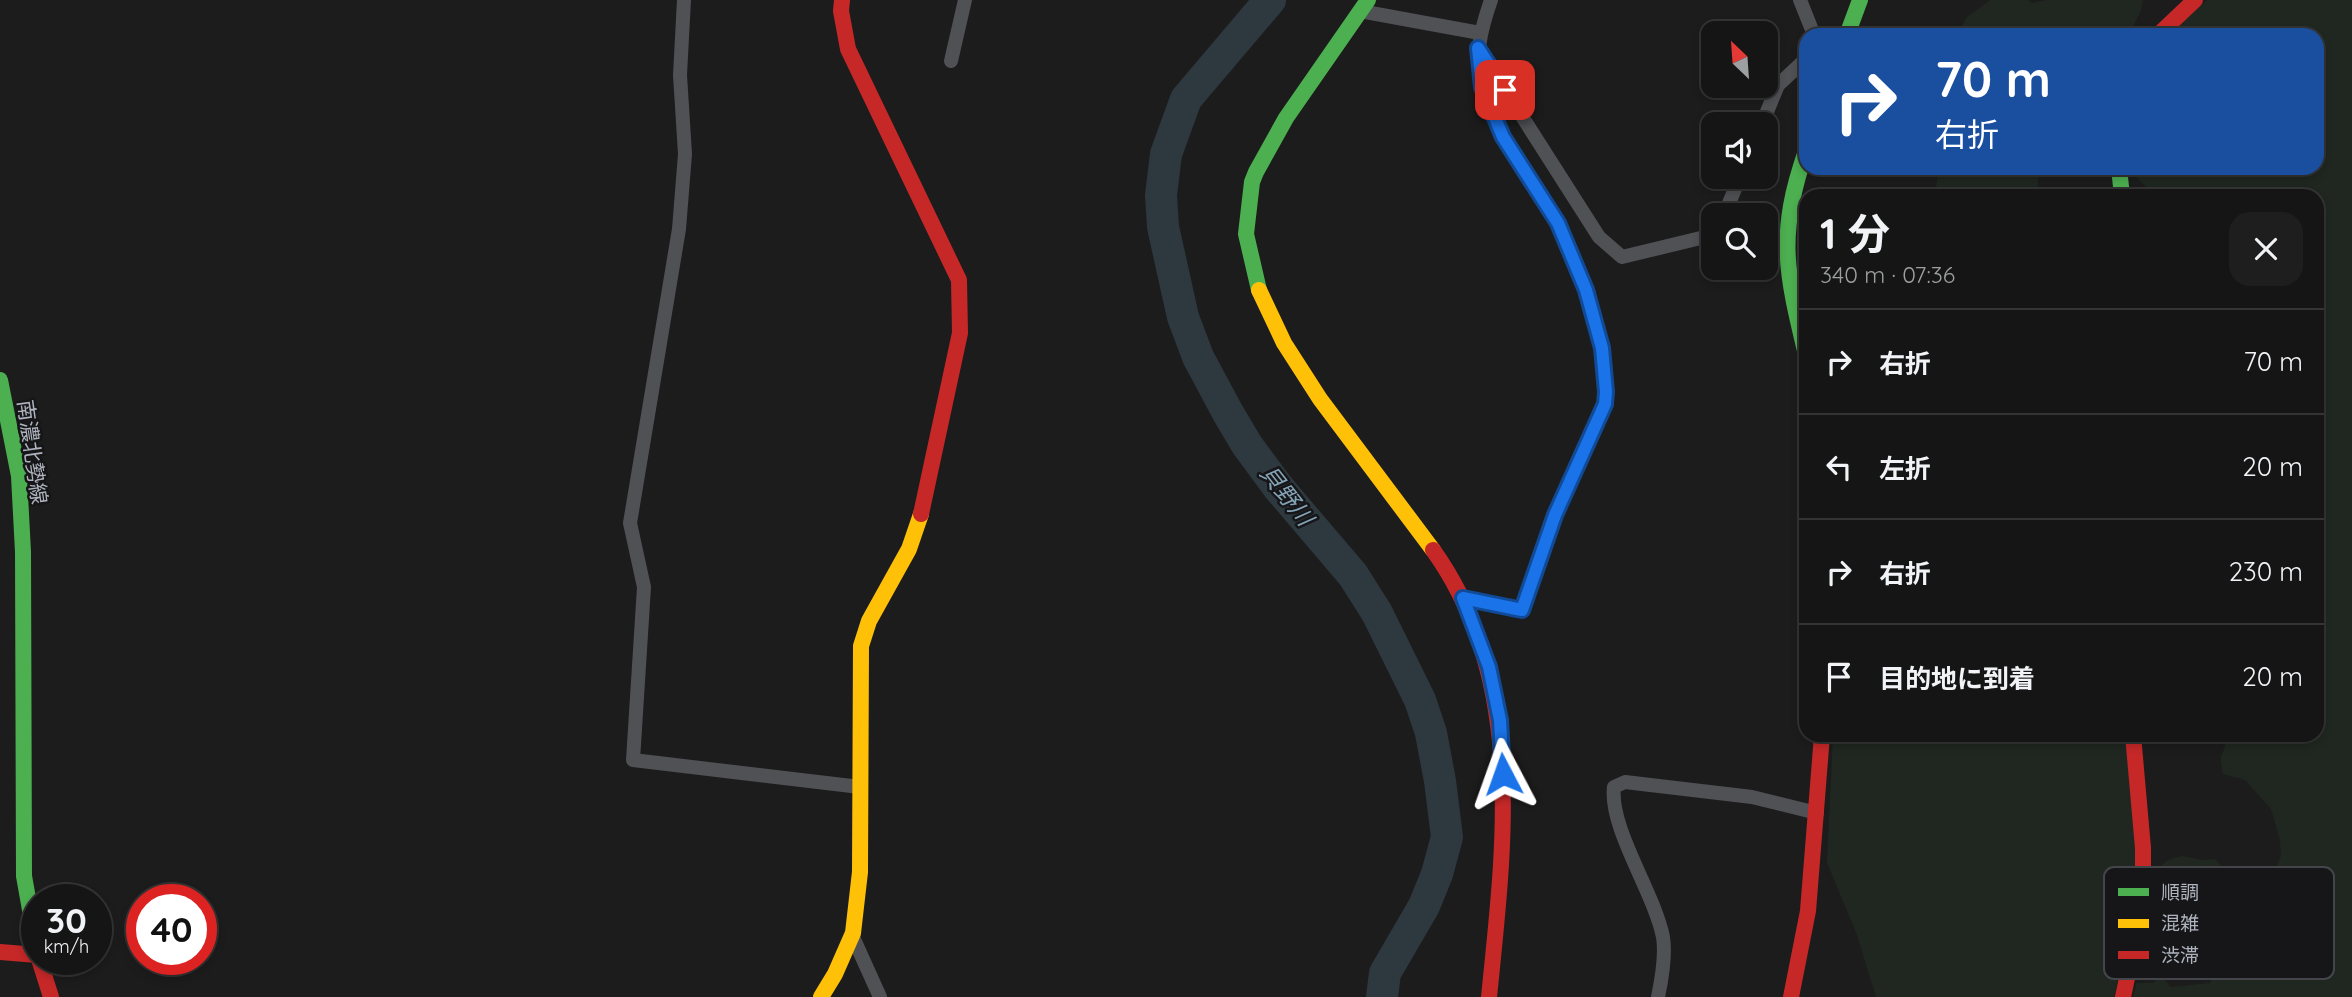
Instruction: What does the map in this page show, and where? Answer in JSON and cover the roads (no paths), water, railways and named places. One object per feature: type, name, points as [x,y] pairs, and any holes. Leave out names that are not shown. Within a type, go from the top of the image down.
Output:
[{"type":"street","points":[[684,0],[680,75],[685,154],[679,229],[630,523],[644,587],[633,760],[860,787]]},
{"type":"street","points":[[821,997],[835,974],[852,935],[860,872],[861,646],[869,621],[909,549],[924,503],[960,333],[961,299],[959,280],[848,49],[841,11],[842,0]]},
{"type":"street","points":[[951,61],[965,0]]},
{"type":"street","points":[[1463,598],[1522,610],[1555,515],[1605,404],[1606,392],[1602,348],[1586,290],[1558,223],[1503,137],[1482,87],[1479,41],[1491,0]]},
{"type":"street","points":[[1800,0],[1811,28]]},
{"type":"street","points":[[1850,28],[1860,0]]},
{"type":"street","points":[[2165,28],[2195,0]]},
{"type":"street","points":[[1489,997],[1504,788],[1500,720],[1489,667],[1463,598],[1427,541],[1328,410],[1277,331],[1255,282],[1247,237],[1245,214],[1252,182],[1270,143],[1364,6],[1479,41],[1599,237],[1622,257],[1701,238]]},
{"type":"street","points":[[1767,112],[1778,85],[1799,66]]},
{"type":"street","points":[[1799,175],[1789,213],[1786,249],[1799,326]]},
{"type":"street","name":"南濃北勢線","points":[[0,380],[19,476],[23,566],[25,884]]},
{"type":"street","points":[[1791,997],[1808,911],[1822,742]]},
{"type":"street","points":[[2134,742],[2143,867]]},
{"type":"street","points":[[1658,997],[1663,940],[1657,914],[1615,813],[1614,787],[1625,782],[1752,797],[1817,813]]},
{"type":"street","points":[[852,935],[880,997]]},
{"type":"street","points":[[0,952],[21,955]]},
{"type":"street","points":[[44,975],[51,997]]},
{"type":"street","points":[[2123,997],[2127,979]]},
{"type":"waterway","name":"貝野川","points":[[1270,0],[1186,99],[1166,154],[1161,195],[1163,227],[1183,317],[1198,357],[1247,445],[1278,487],[1353,575],[1377,613],[1420,700],[1431,733],[1447,837],[1437,874],[1424,906],[1385,973],[1382,997]]}]
